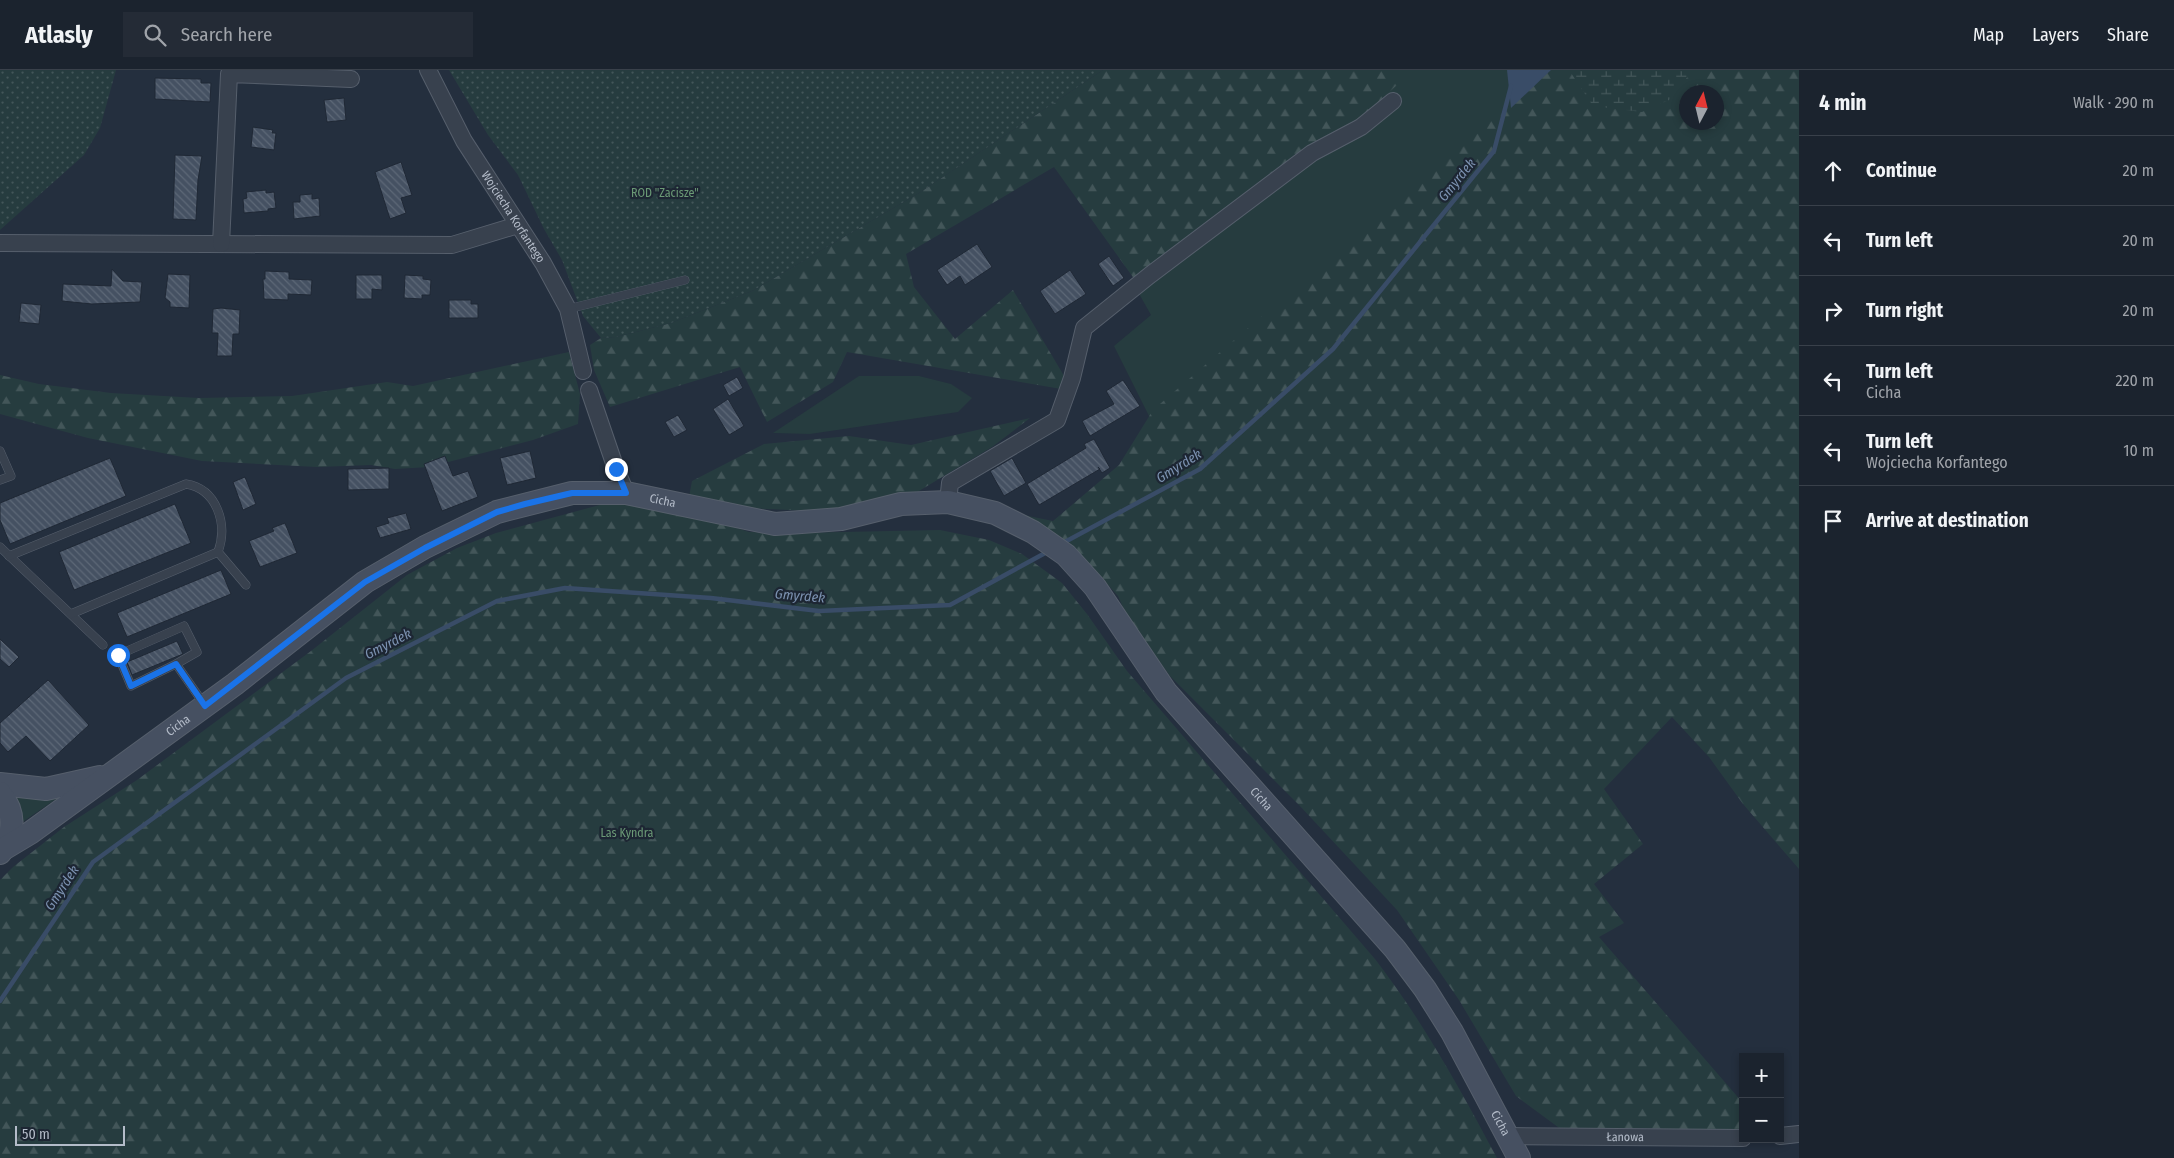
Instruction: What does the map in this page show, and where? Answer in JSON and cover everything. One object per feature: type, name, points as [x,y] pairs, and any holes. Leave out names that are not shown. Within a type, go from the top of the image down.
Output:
[{"type":"street","name":"Wojciecha Korfantego","points":[[428,70],[464,141],[518,225],[568,309],[583,370]]},
{"type":"street","points":[[221,244],[229,74],[351,79]]},
{"type":"street","points":[[948,502],[950,483],[1057,420],[1072,378],[1084,328],[1312,153],[1362,127],[1393,101]]},
{"type":"street","points":[[1,243],[452,245],[518,225]]},
{"type":"street","points":[[589,390],[626,493]]},
{"type":"street","name":"Cicha","points":[[1,851],[205,706],[365,582],[425,548],[497,512],[572,493],[626,493],[775,524],[841,519],[901,504],[948,502],[995,513],[1033,532],[1056,548],[1095,587],[1166,692],[1395,949],[1425,989],[1452,1032],[1519,1158]]},
{"type":"street","points":[[0,784],[46,789],[110,775]]},
{"type":"street","points":[[0,793],[9,804],[13,819],[10,837],[1,851]]},
{"type":"street","points":[[1784,1136],[1799,1134]]},
{"type":"street","name":"Łanowa","points":[[1507,1136],[1739,1138]]},
{"type":"lane","points":[[568,309],[685,280]]},
{"type":"lane","points":[[0,451],[11,476],[0,480]]},
{"type":"lane","points":[[9,556],[186,484],[198,486],[210,494],[215,503],[221,524],[221,544],[218,552],[71,614]]},
{"type":"lane","points":[[0,547],[104,645]]},
{"type":"lane","points":[[218,552],[246,585]]},
{"type":"lane","points":[[184,626],[196,652],[176,664],[131,686],[118,655],[184,626]]},
{"type":"lane","points":[[176,664],[205,706]]},
{"type":"green space","points":[[0,70],[116,70],[100,128],[84,155],[0,230]]},
{"type":"green space","name":"ROD \"Zacisze\"","points":[[449,70],[1103,70],[919,193],[752,291],[671,323],[616,337],[601,338],[583,316],[562,260],[544,229],[518,175],[488,135]]},
{"type":"green space","points":[[1103,70],[1397,70],[1398,84],[1365,115],[1305,153],[1135,280],[1054,167],[906,254],[914,287],[955,339],[1013,290],[1073,391],[847,352],[833,382],[767,422],[740,367],[610,407],[594,370],[590,345],[601,338],[616,337],[671,323],[752,291],[919,193]]},
{"type":"green space","points":[[1394,70],[1509,70],[1513,117],[1152,422],[1114,346],[1151,315],[1138,292],[1314,160],[1391,113],[1383,89]]},
{"type":"green space","points":[[1547,70],[1799,70],[1799,869],[1743,804],[1709,757],[1672,717],[1604,789],[1643,844],[1594,884],[1624,923],[1599,937],[1739,1098],[1739,1131],[1635,1128],[1562,1130],[1516,1096],[1459,1000],[1397,910],[1299,805],[1170,676],[1126,614],[1118,596],[1098,574],[999,510],[1053,521],[1119,465],[1153,410]]},
{"type":"green space","points":[[1569,70],[1693,70],[1679,85],[1669,100],[1642,112],[1593,106]]},
{"type":"green space","points":[[569,352],[580,394],[578,424],[533,440],[429,467],[395,469],[371,465],[317,467],[202,461],[88,438],[0,414],[0,375],[39,384],[111,393],[199,398],[292,396],[387,382],[413,386]]},
{"type":"green space","points":[[859,376],[919,376],[951,384],[972,398],[958,412],[810,434],[773,433]]},
{"type":"green space","points":[[1030,418],[992,447],[919,491],[834,512],[748,508],[689,497],[692,481],[764,444],[849,436],[911,445]]},
{"type":"green space","name":"Las Kyndra","points":[[618,500],[687,512],[749,532],[940,530],[989,540],[1022,554],[1062,583],[1087,614],[1127,671],[1375,959],[1425,1031],[1497,1158],[0,1158],[0,880],[13,867],[64,827],[137,780],[311,651],[407,575],[457,548],[496,533]]},
{"type":"green space","points":[[12,793],[59,797],[21,823]]},
{"type":"water","points":[[1507,70],[1551,70],[1511,108]]},
{"type":"building","points":[[155,78],[201,79],[201,83],[211,83],[210,102],[155,99]]},
{"type":"building","points":[[344,98],[346,120],[327,122],[324,100]]},
{"type":"building","points":[[253,127],[273,130],[272,133],[276,133],[274,150],[251,147]]},
{"type":"building","points":[[175,155],[202,156],[198,180],[196,220],[173,219]]},
{"type":"building","points":[[401,162],[412,195],[401,198],[406,213],[390,219],[375,172]]},
{"type":"building","points":[[266,190],[266,193],[274,192],[276,208],[268,209],[268,211],[244,213],[243,199],[247,198],[246,192]]},
{"type":"building","points":[[312,194],[312,199],[319,198],[320,216],[294,219],[293,202],[300,202],[300,195]]},
{"type":"building","points":[[977,244],[992,267],[965,285],[960,276],[947,285],[937,270]]},
{"type":"building","points":[[1109,256],[1124,278],[1113,286],[1098,264]]},
{"type":"building","points":[[112,269],[123,281],[142,282],[140,302],[92,304],[62,301],[63,284],[111,286]]},
{"type":"building","points":[[1070,270],[1086,294],[1055,314],[1040,291]]},
{"type":"building","points":[[265,271],[289,272],[289,279],[312,280],[311,295],[288,294],[288,300],[264,299],[263,279],[265,279]]},
{"type":"building","points":[[168,274],[190,275],[189,308],[170,307],[170,302],[165,298]]},
{"type":"building","points":[[356,275],[382,275],[382,290],[372,289],[372,299],[356,299]]},
{"type":"building","points":[[405,275],[423,276],[423,279],[431,280],[430,295],[422,295],[422,299],[404,298]]},
{"type":"building","points":[[449,300],[471,300],[471,304],[478,304],[478,318],[449,318]]},
{"type":"building","points":[[21,303],[41,305],[39,324],[19,322]]},
{"type":"building","points":[[213,309],[240,310],[239,334],[233,334],[232,356],[217,356],[218,333],[212,333]]},
{"type":"building","points":[[737,377],[743,388],[729,396],[723,385]]},
{"type":"building","points":[[1123,380],[1140,406],[1090,436],[1082,421],[1114,404],[1106,391]]},
{"type":"building","points":[[728,399],[744,426],[729,435],[713,409]]},
{"type":"building","points":[[678,415],[687,430],[674,437],[665,422]]},
{"type":"building","points":[[1094,439],[1110,468],[1102,473],[1100,469],[1039,505],[1027,484],[1086,448],[1084,444]]},
{"type":"building","points":[[530,451],[536,478],[507,485],[500,458]]},
{"type":"building","points":[[445,456],[453,476],[468,471],[478,497],[442,511],[424,464]]},
{"type":"building","points":[[110,458],[126,496],[10,544],[0,520],[0,503]]},
{"type":"building","points":[[1012,458],[1026,483],[1004,496],[990,471]]},
{"type":"building","points":[[389,468],[389,489],[348,490],[348,469]]},
{"type":"building","points":[[245,477],[256,504],[243,510],[233,482]]},
{"type":"building","points":[[175,504],[191,543],[74,590],[59,552]]},
{"type":"building","points":[[406,513],[411,529],[380,538],[376,527],[389,523],[387,518]]},
{"type":"building","points":[[285,523],[297,553],[260,567],[249,541],[274,531],[272,528]]},
{"type":"building","points":[[221,570],[231,594],[127,637],[117,613]]},
{"type":"building","points":[[0,639],[19,657],[9,667],[0,659]]},
{"type":"building","points":[[177,641],[183,654],[132,675],[127,662]]},
{"type":"building","points":[[48,680],[89,725],[50,761],[26,736],[8,752],[0,743],[0,723]]},
{"type":"waterway","name":"Gmyrdek","points":[[1063,543],[1200,469],[1333,349],[1494,151],[1511,86]]},
{"type":"waterway","name":"Gmyrdek","points":[[0,1001],[93,862],[346,678],[497,601],[565,588],[711,598],[819,611],[950,605],[1047,552]]},
{"type":"route","points":[[118,655],[131,686],[176,664],[205,706],[312,625],[365,582],[425,548],[497,512],[572,493],[626,493],[616,469]]}]
